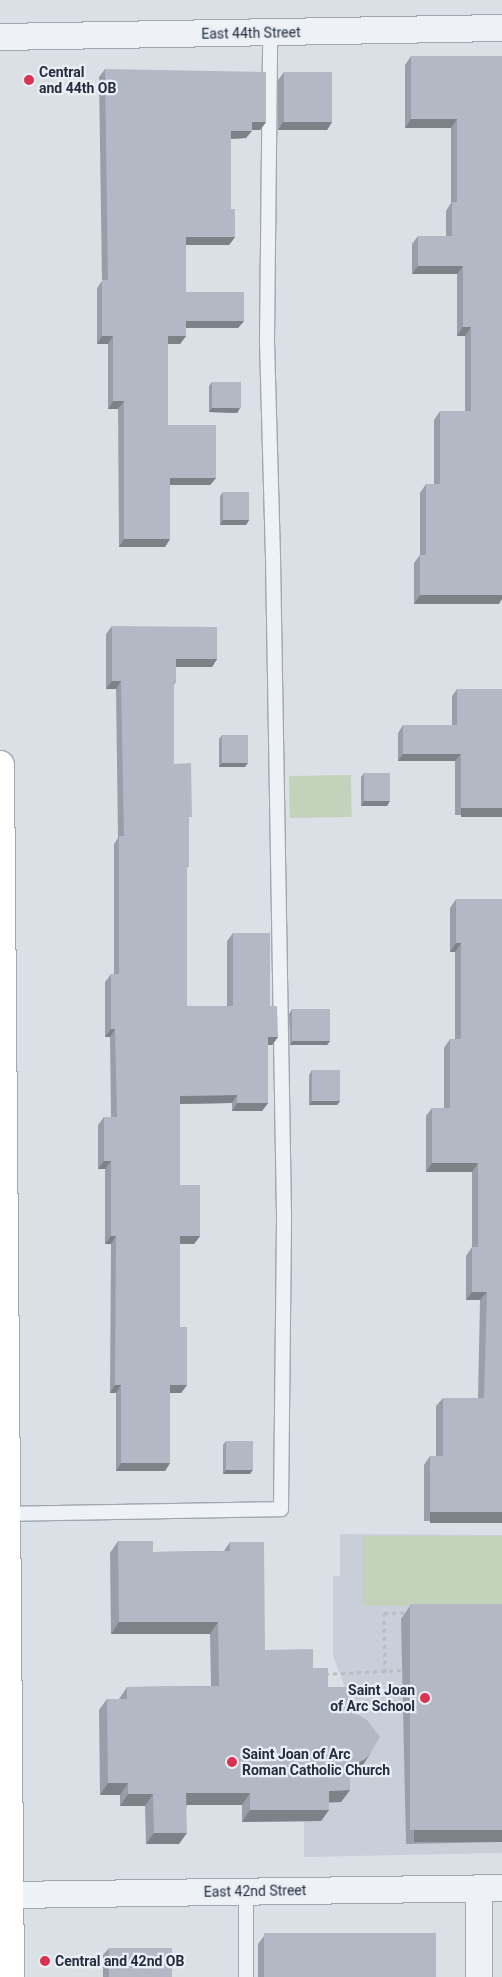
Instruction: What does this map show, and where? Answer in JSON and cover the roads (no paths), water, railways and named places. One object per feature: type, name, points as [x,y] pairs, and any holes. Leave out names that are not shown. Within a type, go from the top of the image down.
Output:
[{"type":"main road","points":[[0,764],[10,1977]]},
{"type":"street","name":"East 44th Street","points":[[0,37],[502,28]]},
{"type":"street","name":"East 42nd Street","points":[[9,1895],[490,1888]]},
{"type":"street","points":[[479,1977],[490,1888]]},
{"type":"lane","points":[[6,1514],[281,1510],[284,1214],[273,557],[267,340],[270,33]]},
{"type":"lane","points":[[246,1891],[246,1977]]},
{"type":"place","name":"Central and 44th OB","points":[[29,80]]},
{"type":"place","name":"Saint Joan of Arc School","points":[[425,1698]]},
{"type":"place","name":"Saint Joan of Arc Roman Catholic Church","points":[[232,1762]]},
{"type":"place","name":"Central and 42nd OB","points":[[45,1961]]}]
